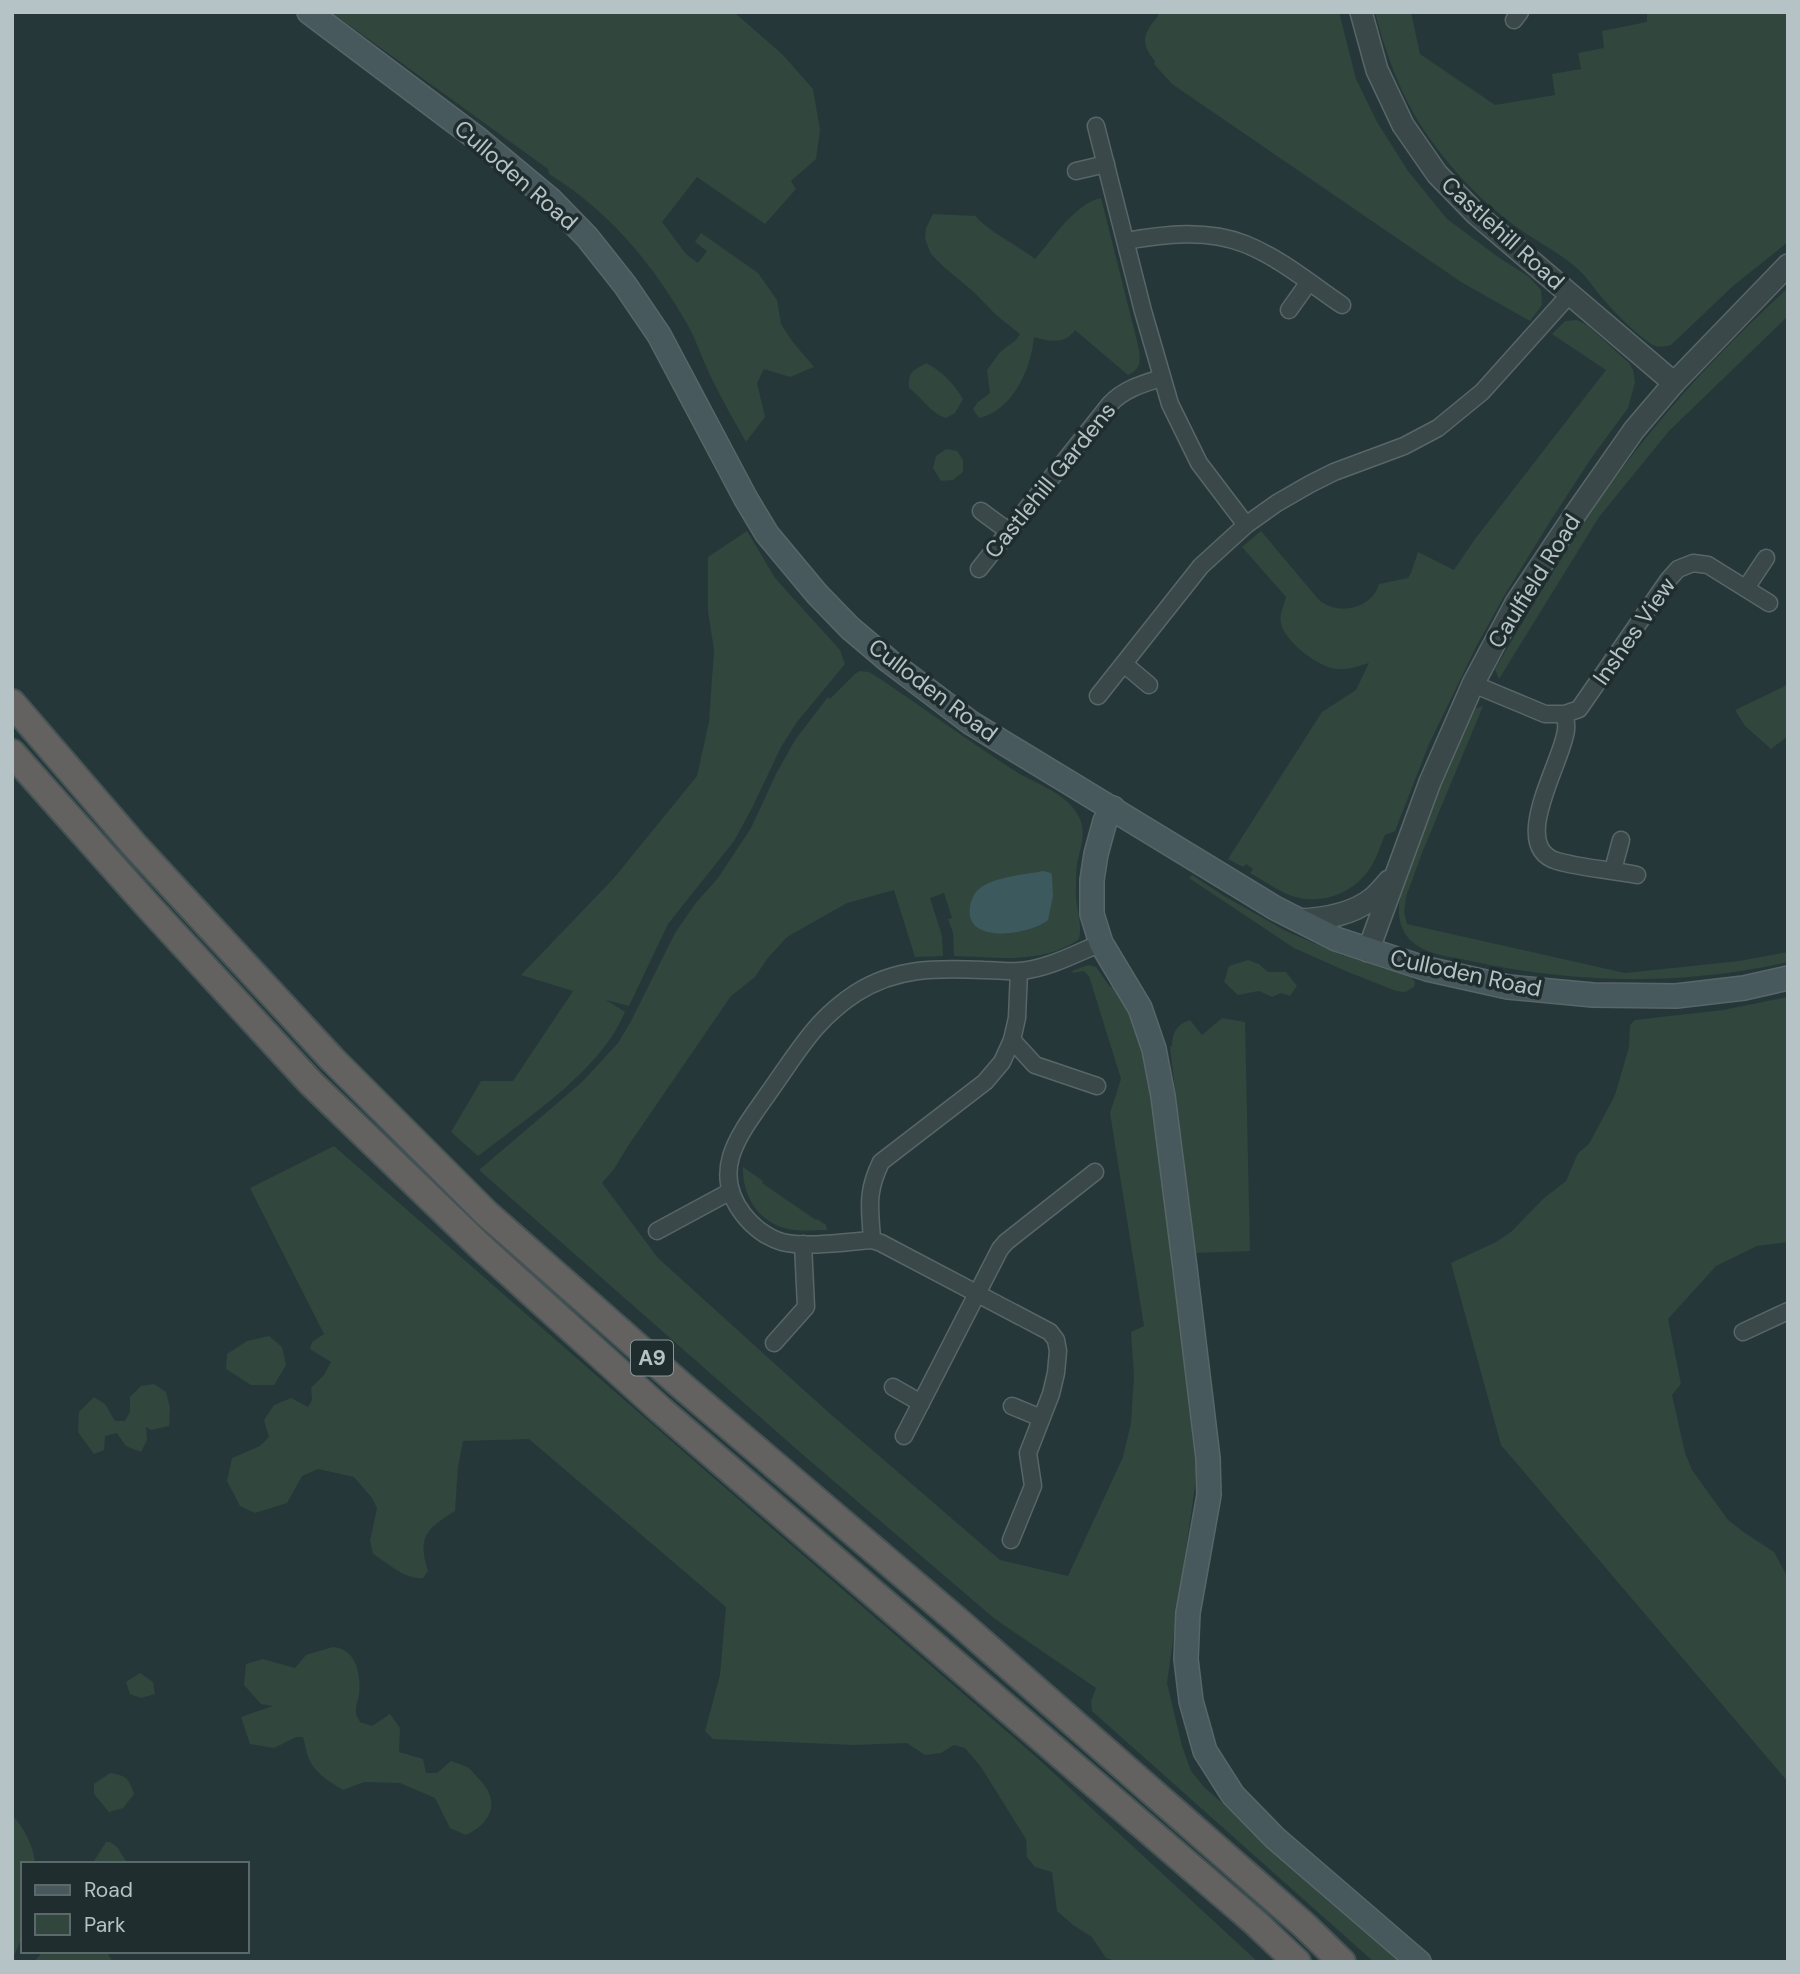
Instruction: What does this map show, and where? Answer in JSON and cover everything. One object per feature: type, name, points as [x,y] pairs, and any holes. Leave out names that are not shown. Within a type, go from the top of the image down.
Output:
[{"type":"highway","name":"A9","points":[[12,703],[135,846],[322,1049],[487,1214],[682,1385],[981,1640],[1306,1926],[1342,1962]]},
{"type":"highway","name":"A9","points":[[12,753],[311,1083],[481,1247],[672,1419],[1257,1924],[1297,1962]]},
{"type":"main road","name":"Culloden Road","points":[[309,12],[479,140],[551,200],[587,237],[625,285],[659,335],[767,534],[817,594],[850,628],[971,723],[1275,908],[1336,939],[1368,951],[1427,969],[1508,987],[1593,995],[1676,996],[1744,988],[1788,978]]},
{"type":"main road","points":[[1113,808],[1103,829],[1091,880],[1093,914],[1101,943],[1140,1007],[1154,1049],[1163,1096],[1208,1458],[1209,1495],[1188,1613],[1186,1659],[1191,1701],[1205,1751],[1233,1795],[1275,1838],[1419,1962]]},
{"type":"street","name":"Castlehill Road","points":[[1361,12],[1377,70],[1403,125],[1437,174],[1476,214],[1674,383]]},
{"type":"street","points":[[1096,126],[1161,378],[1181,429],[1199,463],[1246,525]]},
{"type":"street","points":[[1076,171],[1106,164]]},
{"type":"street","points":[[1126,241],[1176,234],[1225,238],[1276,260],[1342,305]]},
{"type":"street","name":"Caulfield Road","points":[[1368,951],[1430,782],[1473,684],[1516,603],[1634,430],[1674,383],[1788,265]]},
{"type":"street","points":[[1289,310],[1309,282]]},
{"type":"street","points":[[1098,696],[1201,566],[1246,525],[1310,484],[1334,472],[1404,446],[1438,428],[1482,392],[1570,295]]},
{"type":"street","name":"Castlehill Gardens","points":[[979,569],[1118,396],[1131,388],[1161,378]]},
{"type":"street","points":[[981,511],[1008,531]]},
{"type":"street","points":[[1746,588],[1766,558]]},
{"type":"street","name":"Inshes View","points":[[1565,714],[1579,709],[1668,579],[1678,569],[1693,563],[1708,565],[1769,603]]},
{"type":"street","points":[[1124,664],[1149,685]]},
{"type":"street","points":[[1473,684],[1545,714],[1565,714],[1566,730],[1537,819],[1536,836],[1541,850],[1555,860],[1637,875]]},
{"type":"street","points":[[1613,870],[1621,840]]},
{"type":"street","points":[[1298,920],[1322,919],[1347,912],[1373,899],[1396,875]]},
{"type":"street","points":[[1375,928],[1403,961]]},
{"type":"street","points":[[1011,1541],[1033,1486],[1028,1453],[1051,1394],[1056,1373],[1058,1352],[1056,1340],[1050,1332],[881,1243],[872,1240],[803,1244],[779,1241],[765,1234],[748,1221],[735,1204],[730,1191],[727,1166],[736,1141],[811,1031],[834,1009],[878,981],[912,971],[948,968],[1019,971],[1043,967],[1101,943]]},
{"type":"street","points":[[872,1240],[869,1194],[873,1177],[881,1162],[985,1082],[1002,1062],[1012,1040],[1017,1018],[1019,971]]},
{"type":"street","points":[[1012,1040],[1035,1065],[1097,1086]]},
{"type":"street","points":[[904,1436],[999,1249],[1096,1172]]},
{"type":"street","points":[[657,1231],[730,1191]]},
{"type":"street","points":[[774,1343],[806,1307],[803,1244]]},
{"type":"street","points":[[1743,1332],[1788,1311]]},
{"type":"street","points":[[893,1387],[921,1402]]},
{"type":"street","points":[[1012,1406],[1041,1418]]},
{"type":"green space","points":[[331,12],[734,12],[782,54],[813,89],[820,130],[816,159],[791,181],[796,189],[765,224],[697,177],[662,222],[686,254],[698,263],[707,251],[695,242],[701,233],[758,273],[777,300],[781,324],[814,367],[790,377],[764,369],[757,383],[765,417],[746,442],[673,300],[627,239],[591,204],[549,174],[548,169]]},
{"type":"green space","points":[[1159,12],[1339,12],[1356,79],[1377,122],[1408,171],[1447,219],[1528,276],[1541,290],[1542,305],[1530,321],[1461,282],[1172,84],[1154,64],[1146,45],[1145,37]]},
{"type":"green space","points":[[1375,12],[1411,12],[1420,54],[1495,105],[1555,95],[1552,74],[1581,69],[1578,53],[1604,48],[1602,31],[1647,22],[1647,12],[1788,12],[1788,242],[1733,286],[1671,345],[1661,347],[1651,344],[1621,318],[1580,271],[1503,217],[1451,166],[1413,113],[1405,97],[1385,47]]},
{"type":"green space","points":[[1101,198],[1138,346],[1140,361],[1137,369],[1128,375],[1075,330],[1067,338],[1057,341],[1034,337],[1029,362],[1011,397],[991,414],[979,418],[973,409],[990,393],[987,370],[1000,352],[1020,334],[931,254],[925,239],[926,228],[933,214],[975,216],[1035,259],[1073,215],[1082,207]]},
{"type":"green space","points":[[1788,288],[1788,316],[1669,431],[1599,517],[1499,679],[1495,669],[1578,532],[1624,466],[1702,373]]},
{"type":"green space","points":[[1577,320],[1587,325],[1629,363],[1635,382],[1628,408],[1592,457],[1504,596],[1429,744],[1395,831],[1385,835],[1368,871],[1349,889],[1330,897],[1310,899],[1284,893],[1250,873],[1253,869],[1246,864],[1243,867],[1228,859],[1322,712],[1356,690],[1369,663],[1346,669],[1331,668],[1304,653],[1289,638],[1281,623],[1286,597],[1242,547],[1261,531],[1319,600],[1335,608],[1344,609],[1369,599],[1379,584],[1408,578],[1418,552],[1454,570],[1606,370],[1552,334],[1565,321]]},
{"type":"green space","points":[[926,363],[947,378],[963,399],[955,413],[946,418],[935,412],[909,388],[912,372]]},
{"type":"green space","points":[[946,449],[957,451],[963,460],[963,472],[953,480],[941,481],[933,468],[936,456]]},
{"type":"green space","points":[[747,531],[775,578],[840,650],[845,664],[797,722],[781,747],[734,841],[668,924],[629,1006],[606,1000],[625,1012],[599,1054],[567,1086],[478,1156],[451,1132],[481,1081],[513,1081],[573,991],[521,975],[614,878],[697,776],[709,722],[714,650],[708,611],[708,557]]},
{"type":"green space","points":[[859,671],[869,672],[882,680],[1015,771],[1059,795],[1074,808],[1082,829],[1076,878],[1079,939],[1050,953],[1035,956],[954,956],[953,933],[948,919],[952,918],[944,893],[930,898],[942,936],[943,956],[915,957],[894,890],[847,903],[787,937],[755,977],[731,996],[602,1183],[658,1258],[827,1411],[1000,1560],[1068,1576],[1123,1457],[1131,1423],[1134,1376],[1131,1332],[1144,1326],[1110,1113],[1121,1079],[1089,976],[1084,971],[1072,971],[1088,965],[1096,967],[1110,987],[1114,985],[1127,1009],[1151,1084],[1197,1442],[1195,1486],[1167,1683],[1182,1746],[1191,1771],[1204,1787],[1403,1962],[1374,1962],[1092,1711],[1091,1701],[1096,1688],[995,1619],[802,1454],[479,1170],[582,1082],[618,1043],[675,933],[695,904],[718,878],[751,828],[795,740],[828,697],[830,699]]},
{"type":"green space","points":[[1788,683],[1788,736],[1771,749],[1745,726],[1735,710]]},
{"type":"green space","points":[[1483,706],[1406,897],[1404,912],[1407,924],[1625,973],[1739,961],[1788,952],[1788,962],[1709,975],[1589,978],[1510,969],[1442,955],[1427,951],[1409,939],[1400,920],[1401,891],[1448,767],[1474,709]]},
{"type":"green space","points":[[1192,875],[1286,931],[1344,956],[1347,952],[1410,975],[1415,982],[1414,987],[1405,992],[1396,991],[1294,948],[1189,878]]},
{"type":"green space","points":[[1248,960],[1259,964],[1268,972],[1286,972],[1297,986],[1290,996],[1281,993],[1272,997],[1259,991],[1238,995],[1224,982],[1229,966]]},
{"type":"green space","points":[[1788,997],[1788,1242],[1757,1246],[1716,1266],[1668,1319],[1681,1384],[1672,1395],[1685,1453],[1692,1470],[1728,1520],[1774,1552],[1788,1578],[1788,1782],[1501,1445],[1451,1263],[1511,1232],[1543,1199],[1566,1181],[1578,1153],[1589,1144],[1615,1095],[1629,1047],[1630,1025],[1635,1020],[1723,1010]]},
{"type":"green space","points":[[1222,1018],[1245,1022],[1250,1251],[1194,1253],[1170,1047],[1176,1030],[1185,1022],[1190,1020],[1202,1035]]},
{"type":"green space","points":[[334,1146],[1034,1755],[1258,1962],[1119,1962],[1106,1958],[1092,1937],[1057,1911],[1052,1872],[1035,1867],[1027,1857],[1026,1839],[981,1767],[965,1748],[954,1745],[941,1753],[925,1755],[907,1743],[854,1745],[713,1739],[705,1731],[720,1675],[726,1607],[529,1439],[463,1441],[455,1511],[437,1523],[426,1535],[424,1550],[428,1571],[423,1578],[403,1573],[373,1554],[370,1541],[377,1508],[354,1477],[318,1469],[302,1476],[287,1503],[255,1513],[240,1506],[227,1481],[232,1458],[260,1446],[269,1437],[264,1420],[274,1405],[291,1398],[308,1407],[312,1400],[311,1388],[324,1375],[331,1362],[310,1349],[312,1342],[324,1334],[250,1188]]},
{"type":"green space","points":[[743,1167],[763,1181],[762,1183],[826,1225],[827,1230],[793,1230],[769,1221],[754,1207],[749,1198]]},
{"type":"green space","points":[[269,1336],[282,1347],[286,1365],[274,1385],[251,1385],[226,1369],[227,1354],[247,1341]]},
{"type":"green space","points":[[154,1384],[166,1392],[170,1408],[169,1426],[151,1430],[146,1427],[147,1440],[141,1452],[126,1446],[117,1433],[105,1436],[104,1450],[94,1454],[78,1432],[79,1412],[94,1397],[105,1404],[115,1421],[125,1421],[130,1412],[130,1397],[141,1386]]},
{"type":"green space","points":[[333,1647],[347,1653],[356,1664],[359,1695],[356,1715],[360,1722],[372,1726],[390,1714],[400,1728],[399,1752],[423,1759],[426,1773],[437,1773],[451,1761],[467,1767],[486,1787],[490,1795],[491,1811],[475,1830],[466,1835],[450,1828],[435,1798],[400,1783],[364,1782],[343,1790],[315,1769],[303,1737],[296,1737],[274,1748],[250,1744],[241,1717],[273,1706],[261,1704],[244,1685],[246,1664],[263,1659],[295,1668],[306,1655]]},
{"type":"green space","points":[[140,1673],[153,1682],[155,1694],[141,1698],[130,1694],[126,1682]]},
{"type":"green space","points":[[110,1773],[126,1779],[134,1794],[123,1808],[109,1812],[94,1794],[94,1784]]},
{"type":"green space","points":[[12,1815],[28,1838],[35,1862],[21,1862],[21,1940],[13,1958],[19,1962],[12,1962]]},
{"type":"green space","points":[[106,1842],[110,1842],[117,1847],[127,1862],[94,1862]]},
{"type":"green space","points":[[41,1953],[107,1953],[113,1962],[34,1962]]},
{"type":"water","points":[[1043,871],[1051,873],[1052,876],[1053,896],[1048,920],[1027,930],[1014,932],[987,932],[977,927],[971,919],[970,907],[974,894],[980,888],[1002,878]]}]
